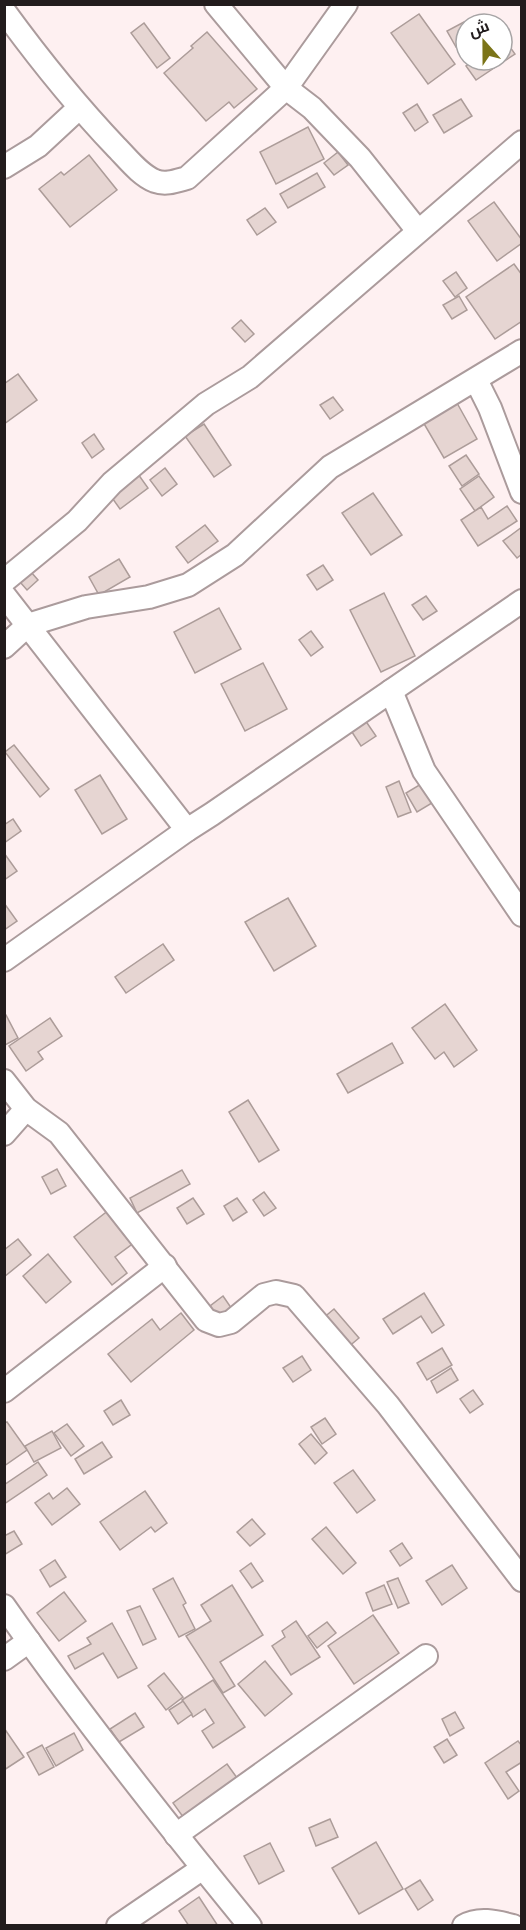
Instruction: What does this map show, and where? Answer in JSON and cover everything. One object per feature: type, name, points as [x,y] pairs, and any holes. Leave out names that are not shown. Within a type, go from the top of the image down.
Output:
[{"type":"street","points":[[216,4],[286,88],[312,108],[360,158],[418,231]]},
{"type":"street","points":[[4,11],[38,58],[79,108],[139,171],[155,181],[169,183],[187,178],[286,88],[346,4]]},
{"type":"street","points":[[4,167],[38,146],[79,108]]},
{"type":"street","points":[[4,581],[77,521],[112,483],[206,404],[250,377],[522,142]]},
{"type":"street","points":[[4,647],[28,625],[86,607],[149,597],[188,585],[235,555],[330,467],[522,351]]},
{"type":"street","points":[[476,380],[490,408],[522,492]]},
{"type":"street","points":[[4,595],[187,830]]},
{"type":"street","points":[[4,960],[187,830],[522,601]]},
{"type":"street","points":[[391,691],[424,771],[522,915]]},
{"type":"street","points":[[4,1081],[26,1109],[59,1132],[206,1320],[219,1325],[231,1322],[264,1295],[276,1292],[294,1296],[388,1406],[522,1580]]},
{"type":"street","points":[[4,1134],[26,1109]]},
{"type":"street","points":[[4,1391],[165,1266]]},
{"type":"street","points":[[4,1605],[176,1835],[250,1926]]},
{"type":"street","points":[[4,1659],[29,1641]]},
{"type":"street","points":[[176,1835],[426,1656]]},
{"type":"street","points":[[118,1926],[203,1868]]},
{"type":"street","points":[[464,1926],[486,1920],[513,1926]]},
{"type":"building","points":[[419,14],[454,65],[428,84],[391,33]]},
{"type":"building","points":[[144,23],[170,58],[157,68],[131,33]]},
{"type":"building","points":[[454,27],[454,43],[447,31]]},
{"type":"building","points":[[207,32],[257,89],[234,108],[229,102],[206,121],[164,73],[193,48],[191,46]]},
{"type":"building","points":[[470,72],[488,72],[476,80]]},
{"type":"building","points":[[461,99],[472,116],[444,133],[433,115]]},
{"type":"building","points":[[417,104],[428,122],[415,131],[403,113]]},
{"type":"building","points":[[308,127],[324,159],[276,184],[260,152]]},
{"type":"building","points":[[338,152],[348,165],[334,175],[324,163]]},
{"type":"building","points":[[89,155],[117,190],[70,227],[39,189],[61,172],[64,175]]},
{"type":"building","points":[[317,173],[325,187],[288,208],[280,194]]},
{"type":"building","points":[[494,202],[522,240],[522,243],[497,261],[468,221]]},
{"type":"building","points":[[265,208],[276,222],[257,235],[247,220]]},
{"type":"building","points":[[514,264],[522,275],[522,321],[495,339],[466,297]]},
{"type":"building","points":[[456,272],[467,288],[455,297],[443,281]]},
{"type":"building","points":[[459,296],[467,310],[452,319],[443,305]]},
{"type":"building","points":[[241,320],[254,334],[245,342],[232,328]]},
{"type":"building","points":[[18,374],[37,400],[4,424],[4,384]]},
{"type":"building","points":[[333,397],[343,410],[330,419],[320,405]]},
{"type":"building","points":[[457,403],[477,439],[444,458],[423,422]]},
{"type":"building","points":[[204,424],[231,465],[214,477],[185,436]]},
{"type":"building","points":[[94,434],[104,449],[92,458],[82,443]]},
{"type":"building","points":[[466,455],[479,474],[462,486],[449,466]]},
{"type":"building","points":[[165,468],[177,484],[162,496],[150,480]]},
{"type":"building","points":[[138,474],[148,488],[120,509],[110,495]]},
{"type":"building","points":[[479,476],[494,497],[475,511],[460,489]]},
{"type":"building","points":[[373,493],[402,535],[371,555],[342,513]]},
{"type":"building","points":[[507,506],[517,521],[478,546],[461,520],[481,507],[488,519]]},
{"type":"building","points":[[205,525],[218,541],[188,563],[176,547]]},
{"type":"building","points":[[522,527],[522,554],[517,558],[503,541]]},
{"type":"building","points":[[119,559],[130,577],[99,595],[89,577]]},
{"type":"building","points":[[24,564],[38,580],[27,590],[13,574]]},
{"type":"building","points":[[323,565],[333,580],[317,590],[307,575]]},
{"type":"building","points":[[384,593],[415,656],[381,672],[350,610]]},
{"type":"building","points":[[426,596],[437,611],[423,620],[412,605]]},
{"type":"building","points":[[219,608],[241,649],[195,673],[174,632]]},
{"type":"building","points":[[311,631],[323,647],[311,656],[299,640]]},
{"type":"building","points":[[263,663],[287,709],[245,731],[221,684]]},
{"type":"building","points":[[365,720],[376,736],[361,746],[350,729]]},
{"type":"building","points":[[14,745],[49,789],[40,797],[5,752]]},
{"type":"building","points":[[100,775],[127,819],[102,834],[75,790]]},
{"type":"building","points":[[399,781],[411,812],[398,817],[386,787]]},
{"type":"building","points":[[421,784],[432,803],[417,812],[406,793]]},
{"type":"building","points":[[13,819],[21,831],[4,843],[4,825]]},
{"type":"building","points":[[4,853],[17,871],[4,880]]},
{"type":"building","points":[[288,898],[316,946],[274,971],[245,922]]},
{"type":"building","points":[[4,903],[17,921],[4,930]]},
{"type":"building","points":[[163,944],[174,960],[126,993],[115,977]]},
{"type":"building","points":[[445,1004],[477,1050],[454,1067],[444,1052],[435,1059],[412,1028]]},
{"type":"building","points":[[4,1015],[18,1038],[5,1045]]},
{"type":"building","points":[[50,1018],[62,1036],[38,1052],[43,1059],[26,1071],[9,1046]]},
{"type":"building","points":[[392,1043],[403,1063],[348,1093],[337,1074]]},
{"type":"building","points":[[248,1100],[279,1150],[259,1162],[229,1112]]},
{"type":"building","points":[[57,1169],[66,1186],[51,1194],[42,1177]]},
{"type":"building","points":[[182,1170],[190,1184],[137,1213],[130,1198]]},
{"type":"building","points":[[264,1192],[276,1208],[264,1216],[253,1200]]},
{"type":"building","points":[[193,1198],[204,1214],[187,1224],[177,1208]]},
{"type":"building","points":[[237,1198],[247,1212],[233,1221],[224,1206]]},
{"type":"building","points":[[109,1210],[135,1242],[115,1257],[127,1273],[112,1285],[74,1237]]},
{"type":"building","points":[[18,1239],[31,1255],[4,1277],[4,1250]]},
{"type":"building","points":[[48,1254],[71,1282],[46,1303],[23,1276]]},
{"type":"building","points":[[424,1293],[444,1325],[432,1333],[421,1316],[393,1334],[383,1319]]},
{"type":"building","points":[[223,1296],[234,1312],[220,1321],[210,1306]]},
{"type":"building","points":[[334,1309],[359,1338],[347,1348],[322,1319]]},
{"type":"building","points":[[181,1313],[194,1330],[131,1382],[108,1354],[152,1319],[160,1330]]},
{"type":"building","points":[[442,1348],[452,1365],[427,1380],[417,1363]]},
{"type":"building","points":[[302,1356],[311,1370],[293,1382],[283,1368]]},
{"type":"building","points":[[451,1368],[458,1380],[437,1393],[431,1381]]},
{"type":"building","points":[[473,1390],[483,1404],[470,1413],[460,1399]]},
{"type":"building","points":[[121,1400],[130,1415],[113,1425],[104,1411]]},
{"type":"building","points":[[325,1418],[336,1434],[322,1444],[311,1427]]},
{"type":"building","points":[[7,1422],[27,1450],[4,1466],[4,1423]]},
{"type":"building","points":[[67,1424],[84,1446],[71,1456],[54,1433]]},
{"type":"building","points":[[52,1431],[61,1448],[34,1462],[25,1446]]},
{"type":"building","points":[[311,1434],[327,1453],[315,1464],[299,1444]]},
{"type":"building","points":[[102,1442],[112,1457],[84,1474],[75,1459]]},
{"type":"building","points":[[38,1462],[47,1475],[4,1504],[4,1485]]},
{"type":"building","points":[[353,1470],[375,1500],[357,1513],[334,1483]]},
{"type":"building","points":[[67,1488],[80,1504],[52,1525],[35,1503],[49,1493],[53,1499]]},
{"type":"building","points":[[145,1491],[167,1523],[155,1532],[151,1527],[120,1550],[100,1522]]},
{"type":"building","points":[[252,1519],[265,1534],[250,1546],[237,1532]]},
{"type":"building","points":[[326,1527],[356,1563],[343,1574],[312,1539]]},
{"type":"building","points":[[14,1531],[22,1544],[4,1555],[4,1536]]},
{"type":"building","points":[[402,1543],[412,1558],[400,1566],[390,1551]]},
{"type":"building","points":[[55,1560],[66,1577],[50,1587],[40,1570]]},
{"type":"building","points":[[251,1563],[263,1581],[252,1588],[240,1571]]},
{"type":"building","points":[[452,1565],[467,1588],[442,1605],[426,1581]]},
{"type":"building","points":[[173,1578],[186,1603],[183,1605],[195,1629],[179,1637],[153,1589]]},
{"type":"building","points":[[398,1578],[409,1603],[398,1608],[387,1582]]},
{"type":"building","points":[[232,1585],[263,1635],[220,1662],[235,1686],[223,1693],[186,1636],[211,1621],[201,1605]]},
{"type":"building","points":[[384,1585],[392,1604],[373,1611],[366,1593]]},
{"type":"building","points":[[64,1592],[86,1621],[59,1641],[37,1613]]},
{"type":"building","points":[[140,1606],[156,1639],[143,1645],[127,1611]]},
{"type":"building","points":[[373,1615],[399,1653],[354,1684],[328,1646]]},
{"type":"building","points":[[296,1621],[320,1657],[291,1675],[272,1646],[285,1637],[282,1631]]},
{"type":"building","points":[[327,1622],[336,1633],[317,1648],[308,1636]]},
{"type":"building","points":[[112,1623],[137,1668],[118,1678],[103,1653],[75,1669],[68,1656],[91,1644],[87,1638]]},
{"type":"building","points":[[265,1661],[292,1694],[265,1716],[238,1684]]},
{"type":"building","points":[[164,1673],[183,1697],[166,1710],[148,1686]]},
{"type":"building","points":[[213,1680],[245,1727],[213,1748],[202,1731],[214,1723],[205,1709],[193,1717],[182,1700]]},
{"type":"building","points":[[183,1701],[192,1714],[178,1724],[169,1710]]},
{"type":"building","points":[[455,1712],[464,1728],[450,1736],[442,1719]]},
{"type":"building","points":[[135,1713],[144,1727],[119,1742],[110,1729]]},
{"type":"building","points":[[4,1728],[24,1757],[4,1770]]},
{"type":"building","points":[[74,1733],[83,1750],[56,1766],[46,1748]]},
{"type":"building","points":[[447,1739],[457,1755],[444,1763],[434,1747]]},
{"type":"building","points":[[518,1741],[522,1746],[522,1762],[506,1772],[519,1791],[508,1799],[485,1763]]},
{"type":"building","points":[[42,1745],[54,1767],[39,1775],[27,1753]]},
{"type":"building","points":[[227,1764],[240,1782],[186,1821],[173,1803]]},
{"type":"building","points":[[330,1819],[338,1837],[316,1846],[309,1828]]},
{"type":"building","points":[[376,1842],[403,1889],[359,1914],[332,1868]]},
{"type":"building","points":[[270,1843],[284,1871],[259,1884],[244,1856]]},
{"type":"building","points":[[420,1880],[433,1900],[418,1910],[405,1889]]},
{"type":"building","points":[[199,1897],[218,1926],[189,1926],[179,1911]]}]
